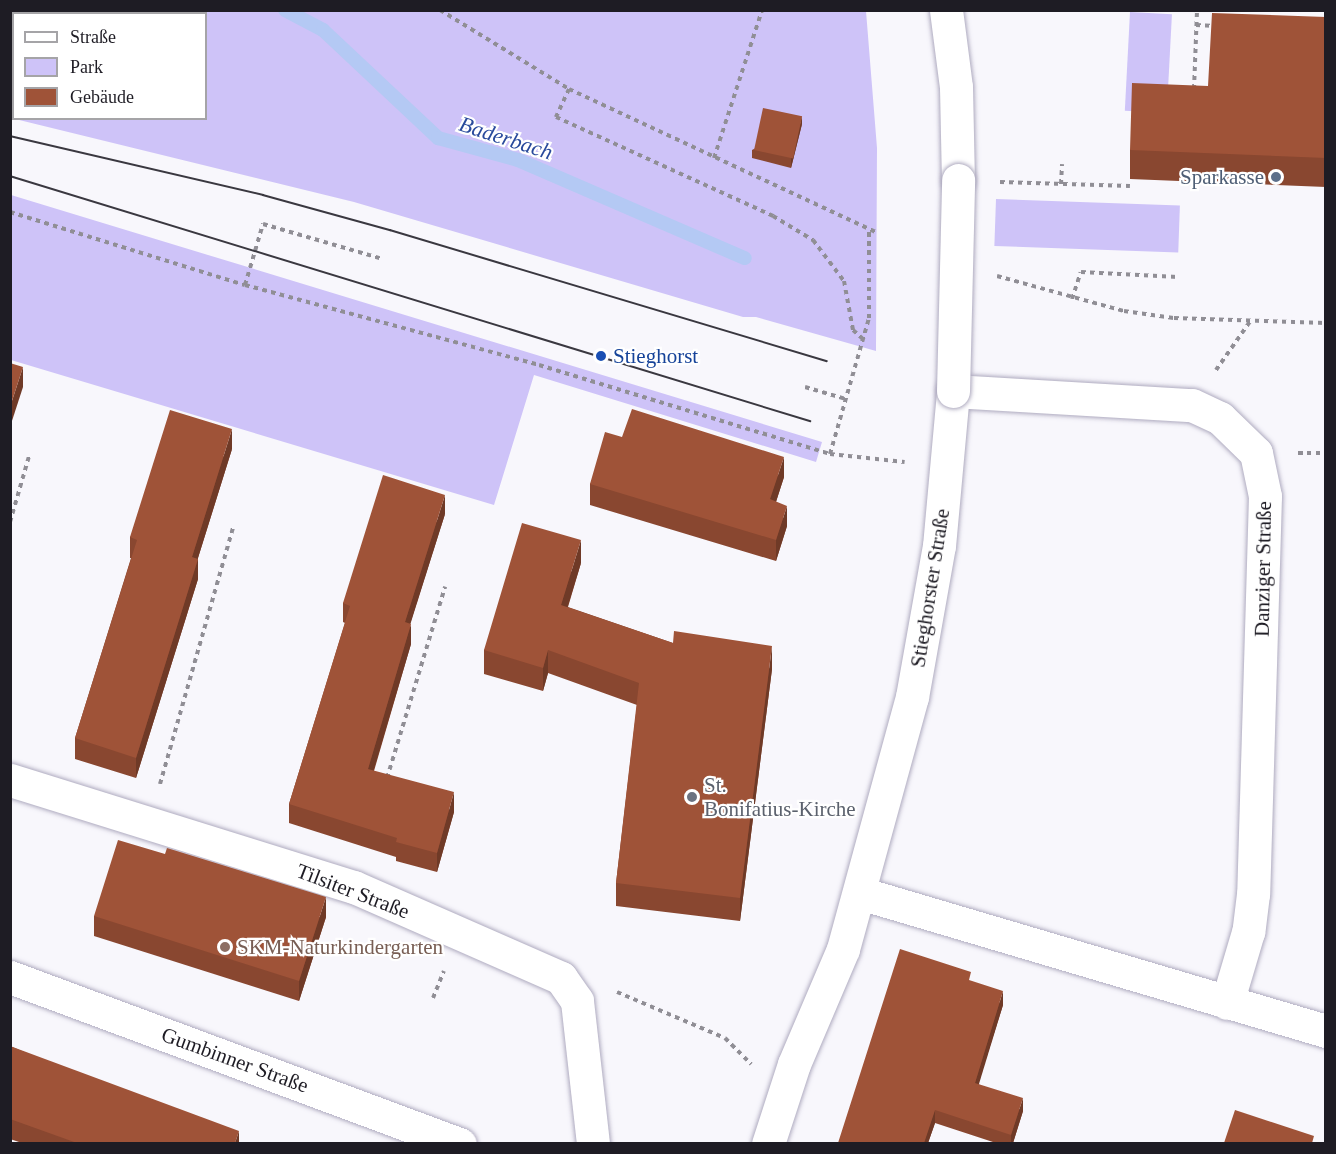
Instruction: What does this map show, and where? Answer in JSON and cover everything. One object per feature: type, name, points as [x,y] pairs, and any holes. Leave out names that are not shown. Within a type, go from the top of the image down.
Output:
[{"type":"street","name":"Stieghorster Straße","points":[[768,1143],[784,1096],[833,976],[860,893],[912,697],[939,546],[953,391],[958,180],[956,87],[946,10]]},
{"type":"street","name":"Danziger Straße","points":[[953,391],[1192,405],[1220,418],[1256,453],[1265,496],[1253,894],[1248,932],[1227,1003]]},
{"type":"street","name":"Tilsiter Straße","points":[[10,780],[354,887],[561,978]]},
{"type":"street","points":[[860,893],[1326,1031]]},
{"type":"street","name":"Gumbinner Straße","points":[[10,977],[460,1143]]},
{"type":"street","points":[[561,978],[577,1001],[593,1143]]},
{"type":"path","points":[[440,10],[568,89],[878,233]]},
{"type":"path","points":[[714,158],[762,10]]},
{"type":"path","points":[[1194,92],[1197,10]]},
{"type":"path","points":[[1196,25],[1220,26]]},
{"type":"path","points":[[568,89],[556,117],[773,216],[813,240],[834,264],[844,281],[853,330],[863,339]]},
{"type":"path","points":[[1061,184],[1062,164]]},
{"type":"path","points":[[958,180],[1130,186]]},
{"type":"path","points":[[10,212],[245,285],[539,365],[830,454],[947,465]]},
{"type":"path","points":[[245,285],[263,224],[384,259]]},
{"type":"path","points":[[830,454],[869,318],[869,230]]},
{"type":"path","points":[[1072,299],[1081,272],[1178,277]]},
{"type":"path","points":[[996,276],[1072,299],[1174,318],[1326,323]]},
{"type":"path","points":[[1192,405],[1251,320]]},
{"type":"path","points":[[805,387],[846,399]]},
{"type":"path","points":[[10,522],[29,456]]},
{"type":"path","points":[[148,823],[234,525]]},
{"type":"path","points":[[384,787],[445,587]]},
{"type":"path","points":[[561,978],[579,976],[725,1038],[784,1096]]},
{"type":"green space","points":[[10,11],[866,11],[877,148],[876,351],[756,317],[743,317],[354,202],[19,120],[207,120],[207,12],[12,12],[12,118]]},
{"type":"green space","points":[[1130,12],[1172,14],[1167,113],[1125,111]]},
{"type":"green space","points":[[11,195],[822,442],[816,462],[534,375],[494,505],[11,360]]},
{"type":"green space","points":[[996,199],[1180,205],[1178,252],[994,246]]},
{"type":"building","points":[[1212,13],[1326,17],[1326,158],[1130,150],[1132,83],[1208,86]]},
{"type":"building","points":[[763,108],[802,116],[793,158],[754,150]]},
{"type":"building","points":[[10,363],[23,367],[10,407]]},
{"type":"building","points":[[632,409],[784,457],[770,499],[787,506],[776,540],[590,484],[605,432],[622,437]]},
{"type":"building","points":[[170,410],[232,429],[192,557],[198,559],[136,758],[75,738],[137,540],[130,537]]},
{"type":"building","points":[[383,475],[445,495],[405,622],[411,624],[368,769],[454,792],[437,853],[396,842],[397,838],[289,804],[350,606],[343,603]]},
{"type":"building","name":"St. Bonifatius-Kirche","points":[[522,523],[581,540],[561,605],[673,643],[674,631],[772,646],[740,898],[616,883],[639,683],[548,650],[543,668],[484,650]]},
{"type":"building","points":[[118,840],[165,854],[167,848],[326,897],[299,981],[94,916]]},
{"type":"building","points":[[900,949],[971,972],[969,980],[1003,991],[975,1083],[1023,1098],[1011,1135],[935,1110],[924,1143],[838,1143]]},
{"type":"building","points":[[10,1046],[239,1131],[235,1143],[77,1143],[10,1119]]},
{"type":"building","points":[[1235,1110],[1314,1136],[1312,1143],[1224,1143]]},
{"type":"waterway","name":"Baderbach","points":[[100,12],[106,10]]},
{"type":"waterway","name":"Baderbach","points":[[285,10],[323,30],[438,138],[518,160],[745,258]]},
{"type":"tram line","points":[[10,136],[263,195],[390,230],[827,361]]},
{"type":"tram line","points":[[10,176],[810,421]]},
{"type":"place","name":"Sparkasse","points":[[1276,177]]},
{"type":"place","name":"Stieghorst","points":[[601,356]]},
{"type":"place","name":"St. Bonifatius-Kirche","points":[[692,797]]},
{"type":"place","name":"SKM-Naturkindergarten","points":[[225,947]]}]
